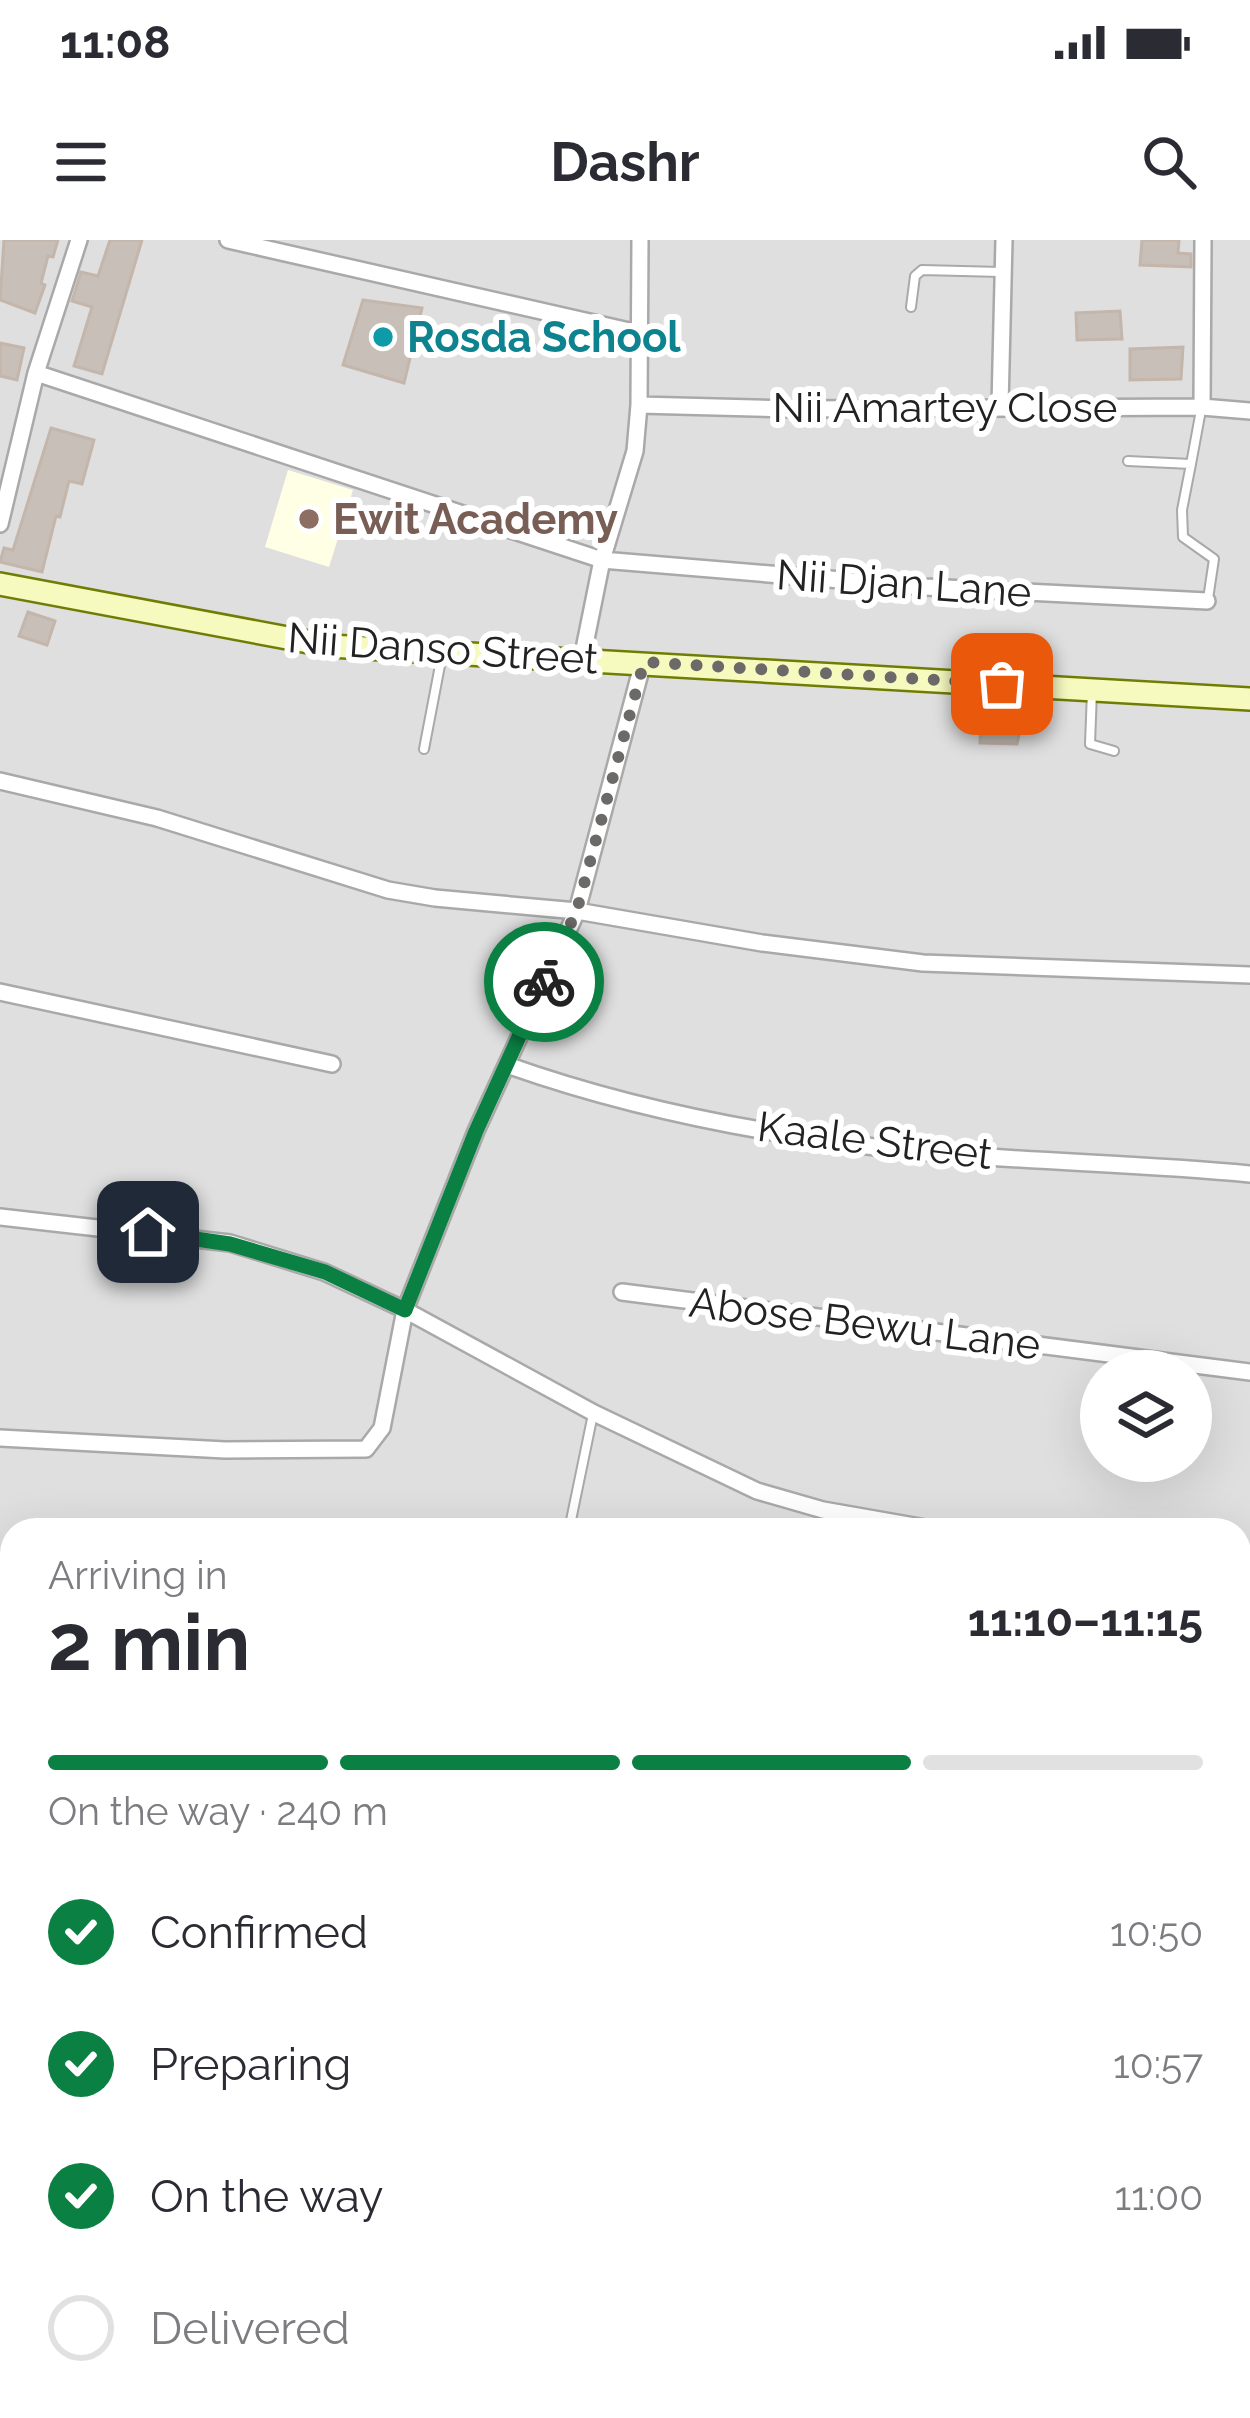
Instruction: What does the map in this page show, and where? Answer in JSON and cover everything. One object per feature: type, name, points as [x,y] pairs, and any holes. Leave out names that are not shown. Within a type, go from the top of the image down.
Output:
[{"type":"street","points":[[0,524],[36,374],[79,240]]},
{"type":"street","points":[[228,240],[638,333]]},
{"type":"street","points":[[581,659],[602,560],[635,451],[640,240]]},
{"type":"street","points":[[1000,406],[1004,240]]},
{"type":"street","points":[[1202,407],[1203,240]]},
{"type":"street","name":"Nii Djan Lane","points":[[36,374],[602,560],[902,586],[1207,601]]},
{"type":"street","name":"Nii Amartey Close","points":[[639,405],[1250,411]]},
{"type":"street","name":"Nii Danso Street","points":[[0,584],[330,646],[1250,699]]},
{"type":"street","points":[[0,1438],[225,1450],[366,1449],[382,1428],[405,1310],[476,1131],[577,910],[644,662]]},
{"type":"street","points":[[0,781],[157,818],[388,890],[577,910],[763,943],[923,963],[1250,975]]},
{"type":"street","points":[[0,992],[332,1064]]},
{"type":"street","name":"Kaale Street","points":[[507,1065],[602,1098],[796,1136],[887,1148],[1250,1174]]},
{"type":"street","points":[[0,1217],[230,1244],[325,1272],[594,1413],[757,1491],[869,1518]]},
{"type":"street","name":"Abose Bewu Lane","points":[[622,1292],[1250,1372]]},
{"type":"lane","points":[[911,307],[915,276],[922,270],[1003,272]]},
{"type":"lane","points":[[1202,407],[1182,510],[1183,537],[1214,559],[1207,601]]},
{"type":"lane","points":[[1128,461],[1191,464]]},
{"type":"lane","points":[[424,749],[442,654]]},
{"type":"lane","points":[[1092,690],[1090,744],[1114,751]]},
{"type":"lane","points":[[571,1518],[594,1413]]},
{"type":"shaded area","points":[[0,240],[1250,240],[1250,1518],[0,1518]]},
{"type":"shaded area","name":"Ewit Academy","points":[[288,470],[353,490],[329,567],[265,547]]},
{"type":"building","points":[[4,240],[58,240],[53,257],[48,256],[35,313],[0,300]]},
{"type":"building","points":[[110,240],[142,240],[102,374],[74,366],[92,307],[72,301],[81,272],[98,276]]},
{"type":"building","points":[[1142,240],[1179,240],[1178,253],[1191,254],[1191,267],[1140,265]]},
{"type":"building","name":"Rosda School","points":[[363,300],[422,308],[404,383],[343,365]]},
{"type":"building","points":[[1120,311],[1122,339],[1077,340],[1076,313]]},
{"type":"building","points":[[0,343],[24,348],[17,380],[0,376]]},
{"type":"building","points":[[1183,347],[1181,379],[1130,380],[1130,349]]},
{"type":"building","points":[[51,428],[94,440],[82,484],[69,481],[42,572],[0,562],[4,548],[13,550]]},
{"type":"building","points":[[28,612],[55,621],[47,645],[19,636]]},
{"type":"building","points":[[1026,704],[1017,744],[980,743],[982,706]]},
{"type":"way so far","points":[[544,982],[577,910],[644,662],[1002,684]]},
{"type":"place","name":"Rosda School","points":[[383,337]]},
{"type":"place","name":"Ewit Academy","points":[[309,519]]},
{"type":"route","points":[[148,1232],[230,1244],[325,1272],[405,1310],[476,1131],[544,982]]}]
